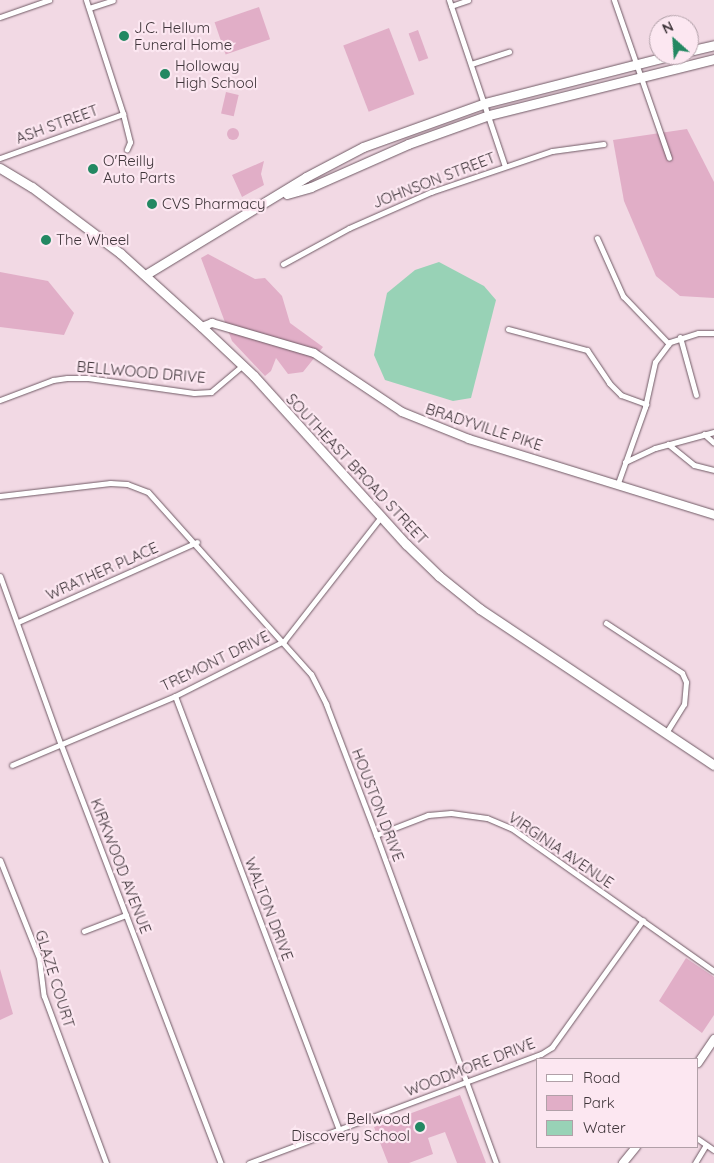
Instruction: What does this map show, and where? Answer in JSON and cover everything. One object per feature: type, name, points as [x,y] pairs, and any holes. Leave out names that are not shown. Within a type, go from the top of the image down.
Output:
[{"type":"main road","points":[[699,49],[714,45]]},
{"type":"main road","points":[[279,196],[311,187],[408,144],[489,115],[714,59]]},
{"type":"main road","points":[[145,275],[279,196],[306,177],[363,147],[485,103],[649,61]]},
{"type":"main road","name":"SOUTHEAST BROAD STREET","points":[[0,168],[32,187],[145,275],[243,365],[381,517],[439,576],[480,609],[714,765]]},
{"type":"main road","name":"BRADYVILLE PIKE","points":[[202,327],[212,323],[314,353],[402,412],[424,423],[469,440],[618,483],[714,515]]},
{"type":"main road","points":[[699,1062],[714,1039]]},
{"type":"main road","points":[[623,1163],[635,1148]]},
{"type":"street","points":[[0,17],[48,0]]},
{"type":"street","points":[[86,0],[130,142],[128,149]]},
{"type":"street","points":[[89,8],[112,0]]},
{"type":"street","points":[[468,0],[450,3],[505,166]]},
{"type":"street","points":[[614,0],[668,158]]},
{"type":"street","points":[[471,64],[509,52]]},
{"type":"street","name":"ASH STREET","points":[[0,158],[122,114]]},
{"type":"street","name":"JOHNSON STREET","points":[[282,264],[367,220],[431,192],[552,151],[604,144]]},
{"type":"street","points":[[597,238],[623,296],[669,344]]},
{"type":"street","points":[[508,329],[587,350],[609,383],[622,395],[646,404]]},
{"type":"street","points":[[618,483],[646,404],[655,362],[669,344],[680,337],[714,333]]},
{"type":"street","points":[[680,337],[696,395]]},
{"type":"street","name":"BELLWOOD DRIVE","points":[[0,400],[45,382],[67,378],[88,378],[194,393],[211,392],[243,365]]},
{"type":"street","points":[[625,462],[668,444],[714,432]]},
{"type":"street","points":[[704,434],[714,443]]},
{"type":"street","points":[[668,444],[694,465],[714,470]]},
{"type":"street","name":"HOUSTON DRIVE","points":[[0,496],[110,483],[127,484],[148,492],[159,500],[197,542],[311,674],[326,704],[376,835],[496,1163]]},
{"type":"street","name":"TREMONT DRIVE","points":[[12,765],[175,696],[284,641],[381,517]]},
{"type":"street","name":"WRATHER PLACE","points":[[18,622],[197,542]]},
{"type":"street","name":"KIRKWOOD AVENUE","points":[[0,576],[61,745],[221,1163]]},
{"type":"street","points":[[606,623],[682,673],[686,682],[684,704],[666,733]]},
{"type":"street","name":"WALTON DRIVE","points":[[175,696],[339,1131]]},
{"type":"street","name":"VIRGINIA AVENUE","points":[[376,835],[428,815],[451,813],[487,818],[511,828],[714,971]]},
{"type":"street","name":"GLAZE COURT","points":[[0,860],[39,958],[44,996],[106,1163]]},
{"type":"street","points":[[84,931],[126,915]]},
{"type":"street","name":"WOODMORE DRIVE","points":[[249,1163],[541,1054],[552,1047],[642,920]]},
{"type":"street","points":[[699,1140],[714,1150]]},
{"type":"street","points":[[695,1163],[706,1145]]},
{"type":"green space","points":[[259,7],[270,39],[226,54],[215,22]]},
{"type":"green space","points":[[389,28],[414,94],[369,112],[343,46]]},
{"type":"green space","points":[[418,30],[428,58],[419,62],[409,33]]},
{"type":"green space","points":[[226,92],[239,95],[234,116],[221,113]]},
{"type":"green space","points":[[231,128],[235,128],[239,134],[235,140],[231,140],[227,136],[227,132]]},
{"type":"green space","points":[[687,129],[714,182],[714,298],[680,296],[656,276],[624,201],[613,140]]},
{"type":"green space","points":[[264,161],[261,174],[264,185],[242,197],[232,175]]},
{"type":"green space","points":[[208,254],[255,279],[265,278],[282,296],[290,323],[323,347],[303,372],[288,374],[276,358],[271,371],[265,376],[232,341],[201,258]]},
{"type":"green space","points":[[0,272],[48,281],[74,313],[64,335],[0,327]]},
{"type":"green space","points":[[686,958],[714,977],[714,1015],[702,1033],[659,1001]]},
{"type":"green space","points":[[0,969],[13,1014],[0,1020]]},
{"type":"green space","points":[[460,1095],[486,1163],[457,1163],[445,1132],[428,1138],[433,1154],[409,1163],[388,1163],[374,1127]]},
{"type":"water","points":[[439,262],[484,286],[496,300],[471,398],[453,401],[385,380],[374,355],[387,293],[415,270]]},
{"type":"place","name":"J.C. Hellum Funeral Home","points":[[124,36]]},
{"type":"place","name":"Holloway High School","points":[[165,74]]},
{"type":"place","name":"O'Reilly Auto Parts","points":[[93,169]]},
{"type":"place","name":"CVS Pharmacy","points":[[152,204]]},
{"type":"place","name":"The Wheel","points":[[46,240]]},
{"type":"place","name":"Bellwood Discovery School","points":[[420,1127]]}]
